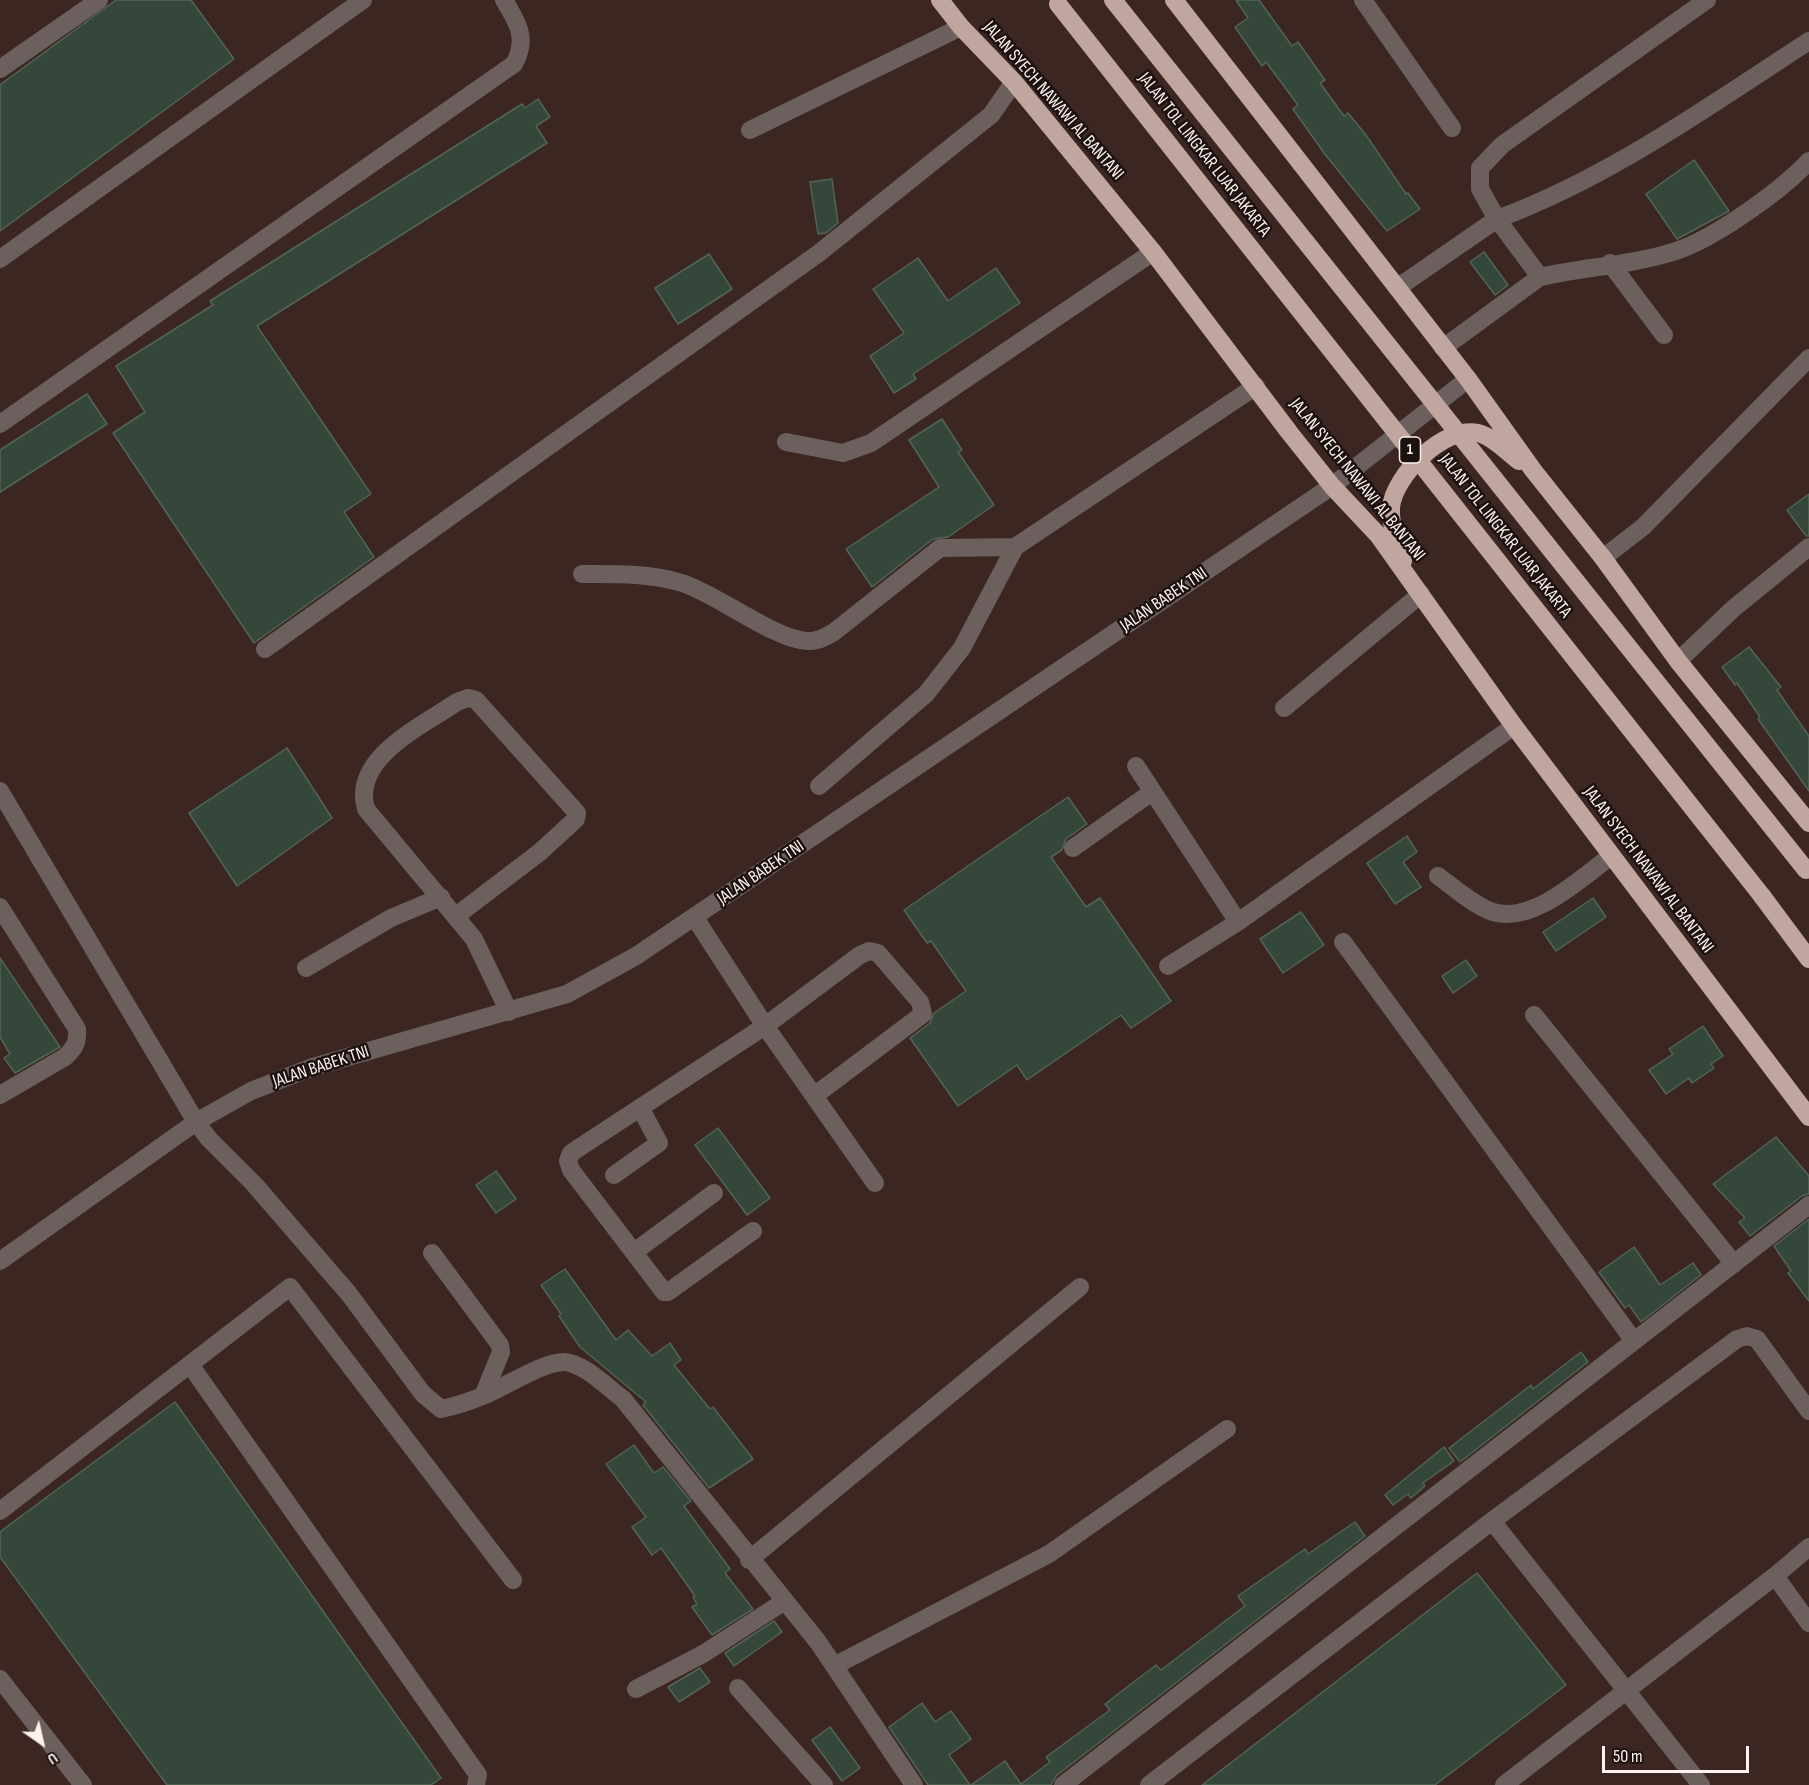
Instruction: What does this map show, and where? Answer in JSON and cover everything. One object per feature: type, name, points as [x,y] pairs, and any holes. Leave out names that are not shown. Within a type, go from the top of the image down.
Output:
[{"type":"highway","name":"JALAN SYECH NAWAWI AL BANTANI","points":[[940,0],[961,27],[1014,82],[1153,252],[1332,486],[1378,535],[1514,726],[1809,1117]]},
{"type":"highway","name":"JALAN TOL LINGKAR LUAR JAKARTA","points":[[1113,0],[1808,872]]},
{"type":"highway","points":[[1174,0],[1468,379],[1533,470],[1603,558],[1678,661],[1809,823]]},
{"type":"highway","name":"JALAN TOL LINGKAR LUAR JAKARTA","points":[[1057,2],[1762,896],[1809,959]]},
{"type":"highway","points":[[1406,572],[1393,528],[1391,509],[1393,494],[1404,475],[1427,450],[1461,433],[1475,432],[1484,435],[1533,470]]},
{"type":"street","points":[[0,69],[99,0]]},
{"type":"street","points":[[0,259],[363,0]]},
{"type":"street","points":[[0,424],[514,64],[523,40],[520,24],[504,0]]},
{"type":"street","points":[[1363,0],[1452,128]]},
{"type":"street","points":[[1540,277],[1497,219],[1480,189],[1480,168],[1502,146],[1707,0]]},
{"type":"street","points":[[750,130],[961,27]]},
{"type":"street","points":[[1397,288],[1497,219],[1532,206],[1641,148],[1809,41]]},
{"type":"street","points":[[265,649],[576,429],[829,245],[991,115],[1014,82]]},
{"type":"street","points":[[1443,348],[1540,277],[1660,255],[1697,242],[1736,219],[1809,161]]},
{"type":"street","points":[[786,442],[843,453],[871,444],[1153,252]]},
{"type":"street","points":[[1610,263],[1664,335]]},
{"type":"street","points":[[1603,558],[1643,527],[1809,358]]},
{"type":"street","name":"JALAN BABEK TNI","points":[[0,1261],[196,1122],[251,1091],[313,1067],[567,994],[636,956],[1332,486],[1468,379]]},
{"type":"street","points":[[819,786],[926,694],[962,648],[1015,547],[1256,386]]},
{"type":"street","points":[[582,574],[642,574],[684,584],[807,642],[824,639],[834,632],[940,548],[950,546],[1015,547]]},
{"type":"street","points":[[1678,661],[1734,608],[1809,548]]},
{"type":"street","points":[[1284,708],[1421,594]]},
{"type":"street","points":[[456,916],[540,852],[576,819],[577,813],[476,700],[468,698],[457,702],[380,755],[366,777],[362,796],[366,808],[474,939],[509,1012]]},
{"type":"street","points":[[1168,966],[1238,922],[1514,726]]},
{"type":"street","points":[[1136,766],[1238,922]]},
{"type":"street","points":[[0,791],[196,1122],[350,1294],[431,1403],[441,1409],[483,1396],[559,1363],[567,1362],[583,1370],[623,1399],[749,1560],[785,1601],[834,1666],[914,1785]]},
{"type":"street","points":[[1073,848],[1152,792]]},
{"type":"street","points":[[1438,876],[1491,911],[1514,915],[1536,909],[1611,856]]},
{"type":"street","points":[[306,968],[391,918],[441,897]]},
{"type":"street","points":[[0,907],[77,1029],[78,1037],[72,1050],[65,1057],[0,1095]]},
{"type":"street","points":[[695,918],[765,1026],[875,1183]]},
{"type":"street","points":[[1343,942],[1634,1341]]},
{"type":"street","points":[[753,1231],[668,1292],[661,1288],[571,1170],[568,1161],[571,1153],[765,1026],[860,955],[869,951],[878,953],[920,1002],[923,1014],[920,1019],[814,1096]]},
{"type":"street","points":[[1534,1015],[1734,1264]]},
{"type":"street","points":[[614,1175],[659,1143],[641,1109]]},
{"type":"street","points":[[634,1252],[714,1193]]},
{"type":"street","points":[[1063,1785],[1809,1205]]},
{"type":"street","points":[[432,1252],[500,1345],[501,1353],[483,1396]]},
{"type":"street","points":[[0,1511],[290,1287],[513,1580]]},
{"type":"street","points":[[749,1560],[1080,1287]]},
{"type":"street","points":[[1149,1785],[1492,1521],[1737,1339],[1747,1336],[1757,1339],[1809,1411]]},
{"type":"street","points":[[191,1365],[478,1775],[476,1785]]},
{"type":"street","points":[[834,1666],[1049,1554],[1227,1429]]},
{"type":"street","points":[[1492,1521],[1701,1785]]},
{"type":"street","points":[[1504,1785],[1775,1576],[1809,1547]]},
{"type":"street","points":[[1775,1576],[1809,1623]]},
{"type":"street","points":[[636,1689],[703,1654],[785,1601]]},
{"type":"street","points":[[0,1679],[83,1785]]},
{"type":"street","points":[[738,1688],[824,1785]]},
{"type":"building","points":[[116,0],[191,0],[234,59],[0,231],[0,85]]},
{"type":"building","points":[[1236,0],[1259,0],[1292,46],[1298,42],[1325,80],[1320,83],[1344,116],[1348,113],[1366,135],[1406,194],[1408,193],[1420,209],[1387,231],[1324,153],[1293,109],[1298,105],[1266,62],[1262,66],[1235,27],[1248,18]]},
{"type":"building","points":[[538,99],[550,117],[536,126],[547,143],[257,326],[371,494],[344,512],[374,557],[254,643],[113,433],[145,412],[116,366],[213,305],[210,301],[522,104],[525,108]]},
{"type":"building","points":[[1694,160],[1729,211],[1677,239],[1646,194]]},
{"type":"building","points":[[832,179],[838,223],[826,233],[818,234],[810,182]]},
{"type":"building","points":[[1484,252],[1508,285],[1495,295],[1470,262]]},
{"type":"building","points":[[709,254],[732,289],[678,324],[655,288]]},
{"type":"building","points":[[918,258],[948,301],[996,268],[1020,303],[913,374],[916,379],[894,393],[870,356],[904,333],[873,289]]},
{"type":"building","points":[[87,394],[107,424],[0,492],[0,450]]},
{"type":"building","points":[[942,419],[962,450],[958,452],[994,505],[948,537],[933,539],[872,587],[846,549],[939,487],[909,440]]},
{"type":"building","points":[[1809,494],[1809,536],[1806,536],[1787,510]]},
{"type":"building","points":[[1749,647],[1781,687],[1777,690],[1809,736],[1809,791],[1758,719],[1760,717],[1737,683],[1735,685],[1722,667]]},
{"type":"building","points":[[287,748],[332,818],[237,886],[189,813]]},
{"type":"building","points":[[1068,797],[1087,824],[1066,839],[1062,850],[1051,857],[1086,907],[1100,898],[1171,1001],[1131,1028],[1121,1015],[1027,1080],[1017,1065],[958,1106],[910,1038],[930,1023],[934,1013],[966,991],[931,941],[927,943],[904,910]]},
{"type":"building","points":[[1407,836],[1417,852],[1403,862],[1421,887],[1395,904],[1367,863]]},
{"type":"building","points":[[1593,898],[1606,917],[1556,951],[1543,932]]},
{"type":"building","points":[[1301,912],[1324,945],[1283,973],[1260,939]]},
{"type":"building","points":[[0,958],[60,1047],[15,1073],[4,1058],[10,1054],[0,1037]]},
{"type":"building","points":[[1466,960],[1477,976],[1453,993],[1442,976]]},
{"type":"building","points":[[1703,1026],[1723,1056],[1711,1064],[1714,1068],[1692,1083],[1689,1078],[1666,1094],[1649,1070],[1673,1054],[1669,1049]]},
{"type":"building","points":[[718,1128],[770,1198],[747,1215],[695,1145]]},
{"type":"building","points":[[1776,1137],[1809,1176],[1809,1194],[1802,1196],[1750,1236],[1739,1222],[1745,1218],[1713,1184]]},
{"type":"building","points":[[496,1171],[516,1199],[496,1213],[476,1185]]},
{"type":"building","points":[[1809,1219],[1809,1301],[1788,1273],[1791,1271],[1774,1246]]},
{"type":"building","points":[[1634,1247],[1660,1285],[1693,1263],[1701,1275],[1641,1322],[1629,1305],[1625,1308],[1599,1272]]},
{"type":"building","points":[[565,1269],[616,1340],[628,1330],[652,1356],[670,1343],[681,1360],[674,1365],[710,1409],[713,1407],[753,1459],[709,1488],[643,1405],[646,1402],[580,1347],[559,1316],[561,1314],[541,1285]]},
{"type":"building","points":[[1581,1352],[1588,1362],[1460,1462],[1449,1448],[1531,1385],[1533,1389]]},
{"type":"building","points":[[175,1402],[441,1778],[431,1785],[167,1785],[0,1557],[0,1532]]},
{"type":"building","points":[[634,1445],[654,1473],[663,1467],[691,1501],[684,1506],[730,1569],[725,1573],[753,1609],[712,1635],[692,1607],[697,1604],[693,1597],[695,1596],[661,1548],[652,1555],[632,1527],[646,1517],[606,1464]]},
{"type":"building","points":[[1444,1447],[1454,1461],[1423,1483],[1425,1486],[1411,1498],[1408,1494],[1393,1505],[1385,1495]]},
{"type":"building","points":[[1355,1522],[1365,1536],[1056,1776],[1051,1785],[971,1785],[1005,1761],[1021,1784],[1050,1762],[1046,1757],[1110,1710],[1105,1704],[1156,1665],[1161,1670],[1245,1606],[1238,1596],[1305,1549],[1308,1554]]},
{"type":"building","points":[[1477,1573],[1566,1685],[1435,1785],[1202,1785]]},
{"type":"building","points":[[774,1621],[782,1632],[734,1666],[725,1653]]},
{"type":"building","points":[[700,1668],[710,1682],[679,1702],[668,1687]]},
{"type":"building","points":[[922,1703],[935,1722],[951,1711],[971,1739],[949,1755],[970,1785],[928,1785],[889,1727]]},
{"type":"building","points":[[830,1727],[860,1768],[842,1781],[812,1740]]}]
